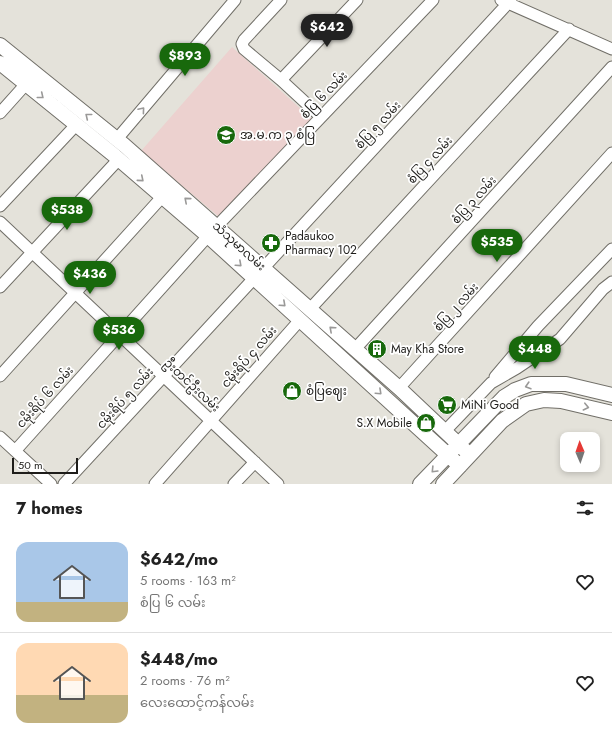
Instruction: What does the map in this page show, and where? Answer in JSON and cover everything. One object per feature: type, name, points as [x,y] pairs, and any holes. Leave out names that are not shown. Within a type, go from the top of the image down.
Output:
[{"type":"main road","name":"သံသုမာလမ်း","points":[[0,45],[121,142],[212,231],[259,273],[310,309],[399,388],[470,455]]},
{"type":"main road","name":"သံသုမာလမ်း","points":[[0,63],[117,158],[162,197],[212,231]]},
{"type":"main road","points":[[117,158],[121,142]]},
{"type":"main road","name":"သံသုမာလမ်း","points":[[259,273],[300,320],[460,466]]},
{"type":"main road","points":[[420,484],[504,397],[515,390],[531,384],[566,384],[612,395]]},
{"type":"main road","points":[[443,484],[502,421],[526,404],[544,400],[561,401],[612,413]]},
{"type":"street","points":[[121,142],[235,0]]},
{"type":"street","points":[[281,0],[242,44],[244,49],[282,80],[321,117]]},
{"type":"street","points":[[282,80],[357,0]]},
{"type":"street","name":"စံပြ ၆ လမ်း","points":[[212,231],[433,0]]},
{"type":"street","points":[[507,1],[612,49]]},
{"type":"street","name":"စံပြ ၅ လမ်း","points":[[259,273],[507,1]]},
{"type":"street","name":"စံပြ ၄ လမ်း","points":[[310,309],[569,29]]},
{"type":"street","name":"စံပြ ၃ လမ်း","points":[[355,349],[612,68]]},
{"type":"street","points":[[0,113],[26,84]]},
{"type":"street","points":[[0,206],[76,125]]},
{"type":"street","name":"စံပြ ၂ လမ်း","points":[[399,388],[612,153]]},
{"type":"street","points":[[0,286],[117,158]]},
{"type":"street","points":[[0,376],[162,197]]},
{"type":"street","name":"ဦးတင်ဦးလမ်း","points":[[0,222],[278,484]]},
{"type":"street","name":"ငမိုးရိပ် ၆ လမ်း","points":[[15,451],[212,231]]},
{"type":"street","points":[[445,431],[491,383],[538,326],[612,249]]},
{"type":"street","name":"ငမိုးရိပ် ၅ လမ်း","points":[[64,484],[259,273]]},
{"type":"street","points":[[491,383],[517,368],[560,339],[603,289],[612,282]]},
{"type":"street","name":"ငမိုးရိပ် ၄ လမ်း","points":[[155,484],[300,320]]},
{"type":"street","points":[[0,437],[51,484]]},
{"type":"street","points":[[234,484],[255,462]]},
{"type":"shaded area","name":"အ.မ.က ၃ စံပြ","points":[[232,47],[312,119],[218,216],[141,151]]},
{"type":"place","name":"အ.မ.က ၃ စံပြ","points":[[226,135]]},
{"type":"place","name":"Padaukoo Pharmacy 102","points":[[271,243]]},
{"type":"place","name":"May Kha Store","points":[[377,349]]},
{"type":"place","name":"စံပြဈေး","points":[[292,391]]},
{"type":"place","name":"MiNi Good","points":[[447,405]]},
{"type":"place","name":"S.X Mobile","points":[[426,423]]}]
